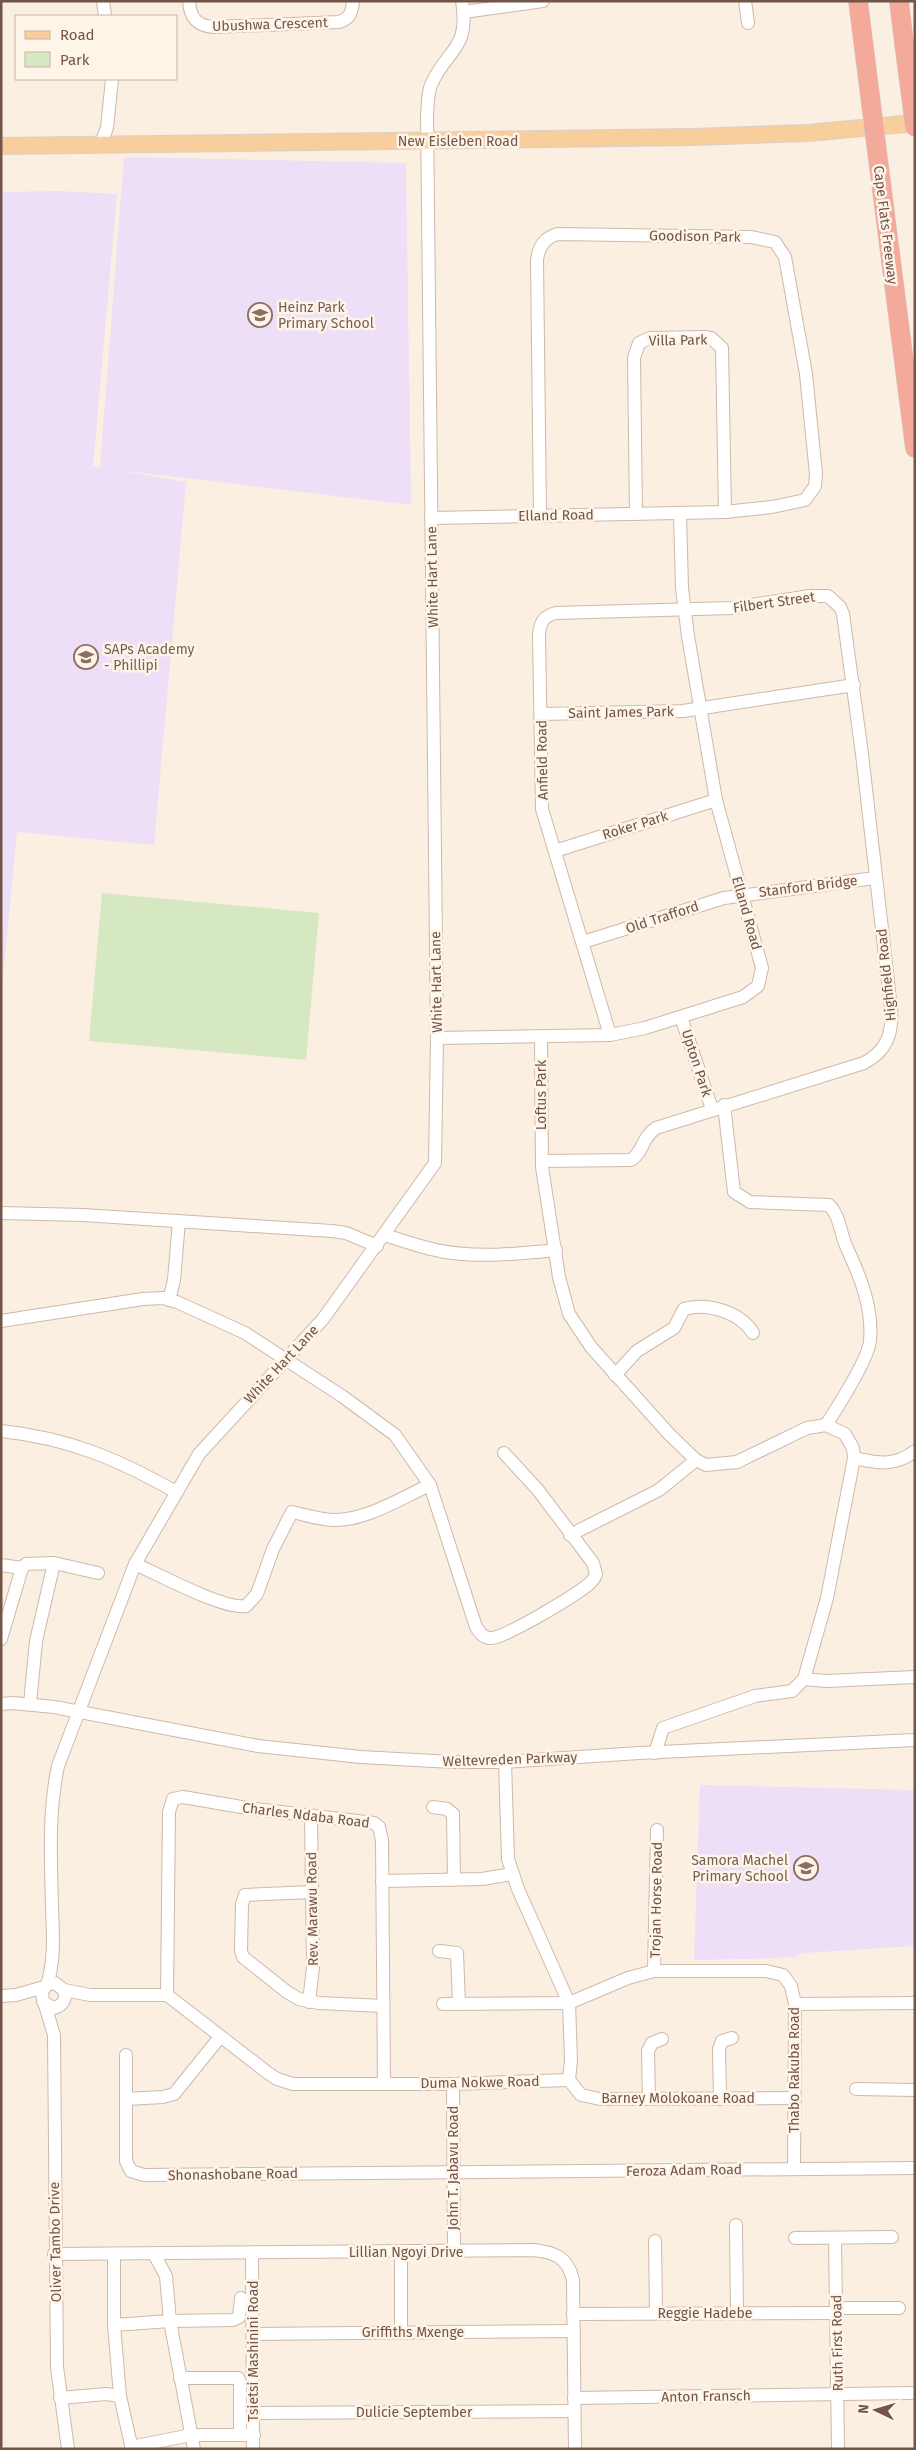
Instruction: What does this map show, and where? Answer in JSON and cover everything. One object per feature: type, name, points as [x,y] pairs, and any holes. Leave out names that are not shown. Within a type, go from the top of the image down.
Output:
[{"type":"highway","name":"Cape Flats Freeway","points":[[858,1],[915,448]]},
{"type":"highway","points":[[899,1],[915,125]]},
{"type":"main road","name":"New Eisleben Road","points":[[1,146],[762,135],[915,125]]},
{"type":"street","points":[[103,1],[105,15]]},
{"type":"street","name":"Ubushwa Crescent","points":[[189,1],[195,21],[201,25],[214,27],[339,22],[346,20],[350,15],[353,1]]},
{"type":"street","points":[[463,6],[543,1]]},
{"type":"street","points":[[745,1],[748,23]]},
{"type":"street","name":"White Hart Lane","points":[[78,1711],[135,1564],[199,1454],[323,1319],[435,1163],[436,1038],[427,116],[430,87],[462,40],[463,6]]},
{"type":"street","points":[[106,145],[112,80]]},
{"type":"street","name":"Goodison Park","points":[[540,515],[537,260],[538,250],[543,242],[558,234],[751,237],[775,242],[781,247],[790,282],[806,374],[816,474],[815,486],[811,494],[798,503],[725,512]]},
{"type":"street","name":"Villa Park","points":[[636,514],[634,358],[639,343],[650,338],[705,337],[711,338],[722,348],[725,512]]},
{"type":"street","name":"Elland Road","points":[[431,518],[725,512]]},
{"type":"street","name":"Elland Road","points":[[436,1038],[610,1035],[637,1030],[744,998],[758,986],[762,968],[716,800],[685,610],[680,513]]},
{"type":"street","name":"Filbert Street","points":[[685,610],[732,608],[810,596],[828,596],[840,607],[843,614],[862,754]]},
{"type":"street","name":"Anfield Road","points":[[610,1035],[542,809],[539,635],[543,620],[548,614],[685,610]]},
{"type":"street","points":[[701,709],[854,685]]},
{"type":"street","name":"Saint James Park","points":[[541,714],[701,709]]},
{"type":"street","name":"Highfield Road","points":[[542,1157],[631,1160],[635,1158],[649,1132],[656,1128],[718,1107],[864,1063],[874,1058],[886,1044],[892,1024],[862,754]]},
{"type":"street","name":"Roker Park","points":[[555,851],[716,800]]},
{"type":"street","name":"Stanford Bridge","points":[[741,894],[875,878]]},
{"type":"street","name":"Old Trafford","points":[[583,942],[709,902],[741,894]]},
{"type":"street","name":"Upton Park","points":[[681,1017],[718,1107],[734,1192],[750,1202],[829,1205],[836,1212],[843,1238],[864,1292],[870,1342],[863,1364],[826,1425]]},
{"type":"street","name":"Loftus Park","points":[[541,1037],[542,1157],[561,1287],[569,1314],[614,1375],[696,1460]]},
{"type":"street","points":[[1,1213],[68,1214],[332,1231],[352,1236],[377,1246]]},
{"type":"street","points":[[169,1300],[174,1280],[179,1221]]},
{"type":"street","points":[[385,1235],[430,1249],[453,1252],[502,1254],[556,1250]]},
{"type":"street","points":[[1,1321],[143,1299],[169,1300],[217,1318],[286,1358],[395,1435],[430,1485],[471,1614],[476,1627],[486,1637],[504,1635],[594,1579],[596,1574],[593,1563],[570,1535],[538,1490],[504,1453]]},
{"type":"street","points":[[614,1375],[637,1351],[674,1328],[684,1310],[702,1308],[730,1314],[744,1322],[752,1333]]},
{"type":"street","points":[[570,1535],[659,1490],[696,1460],[706,1465],[737,1462],[807,1428],[826,1425],[845,1434],[853,1448],[854,1458],[827,1598],[804,1679],[792,1691],[755,1696],[663,1728],[655,1752]]},
{"type":"street","points":[[1,1431],[50,1438],[95,1451],[143,1473],[176,1492]]},
{"type":"street","points":[[854,1458],[889,1464],[903,1459],[915,1451]]},
{"type":"street","points":[[135,1564],[235,1606],[246,1606],[257,1594],[273,1549],[292,1512],[327,1520],[347,1519],[381,1508],[430,1485]]},
{"type":"street","points":[[1,1565],[22,1568],[30,1563],[54,1563],[98,1573]]},
{"type":"street","points":[[30,1704],[36,1641],[54,1563]]},
{"type":"street","points":[[1,1639],[22,1568]]},
{"type":"street","points":[[804,1679],[826,1681],[915,1677]]},
{"type":"street","name":"Weltevreden Parkway","points":[[1,1704],[30,1704],[78,1711],[258,1746],[398,1760],[505,1762],[655,1752],[915,1740]]},
{"type":"street","name":"Oliver Tambo Drive","points":[[68,2449],[57,2367],[54,2254],[54,2035],[62,1996],[53,1957],[51,1835],[53,1795],[61,1754],[78,1711]]},
{"type":"street","points":[[505,1762],[506,1838],[512,1874],[569,2003],[571,2060],[569,2080]]},
{"type":"street","name":"Charles Ndaba Road","points":[[167,1995],[168,1812],[173,1799],[183,1797],[247,1808],[367,1821],[379,1827],[382,1840],[384,2084]]},
{"type":"street","points":[[432,1807],[447,1809],[453,1814],[454,1880]]},
{"type":"street","name":"Rev. Marawu Road","points":[[309,2002],[313,1967],[311,1816]]},
{"type":"street","name":"Trojan Horse Road","points":[[654,1971],[657,1830]]},
{"type":"street","points":[[382,1881],[495,1878],[512,1874]]},
{"type":"street","points":[[312,1892],[245,1895],[242,1913],[241,1950],[243,1957],[287,1992],[309,2002],[383,2006]]},
{"type":"street","points":[[439,1951],[455,1952],[458,1956],[459,2004]]},
{"type":"street","name":"Oliver Tambo Drive","points":[[46,1986],[53,1957]]},
{"type":"street","points":[[442,2004],[569,2003],[628,1978],[654,1971]]},
{"type":"street","name":"Thabo Rakuba Road","points":[[654,1971],[766,1971],[783,1975],[791,1986],[795,2004],[794,2169]]},
{"type":"street","points":[[1,1996],[16,1995],[55,1983],[62,1996]]},
{"type":"street","points":[[44,2003],[41,1995],[46,1986]]},
{"type":"street","points":[[16,1995],[44,2003],[53,2008],[62,1996]]},
{"type":"street","points":[[62,1996],[167,1995]]},
{"type":"street","name":"Duma Nokwe Road","points":[[167,1995],[268,2073],[284,2082],[294,2084],[453,2084],[569,2080]]},
{"type":"street","name":"Oliver Tambo Drive","points":[[44,2003],[54,2035]]},
{"type":"street","points":[[795,2004],[915,2003]]},
{"type":"street","points":[[126,2098],[163,2097],[174,2094],[220,2037]]},
{"type":"street","points":[[720,2099],[719,2049],[722,2041],[732,2038]]},
{"type":"street","points":[[649,2099],[648,2051],[652,2043],[662,2039]]},
{"type":"street","name":"Shonashobane Road","points":[[126,2055],[126,2161],[131,2171],[144,2175],[453,2172]]},
{"type":"street","name":"Barney Molokoane Road","points":[[569,2080],[582,2095],[590,2098],[794,2098]]},
{"type":"street","name":"John T. Jabavu Road","points":[[453,2084],[454,2252]]},
{"type":"street","points":[[856,2089],[915,2090]]},
{"type":"street","name":"Feroza Adam Road","points":[[453,2172],[915,2168]]},
{"type":"street","points":[[736,2225],[737,2313]]},
{"type":"street","points":[[795,2238],[892,2237]]},
{"type":"street","name":"Ruth First Road","points":[[836,2238],[838,2449]]},
{"type":"street","points":[[655,2241],[656,2313]]},
{"type":"street","name":"Lillian Ngoyi Drive","points":[[54,2254],[252,2254],[533,2250],[553,2253],[564,2260],[571,2272],[574,2314],[574,2449]]},
{"type":"street","points":[[401,2252],[401,2331]]},
{"type":"street","points":[[114,2254],[114,2325],[120,2396],[131,2448],[191,2435],[254,2435]]},
{"type":"street","points":[[154,2254],[166,2276],[170,2321],[194,2449]]},
{"type":"street","name":"Tsietsi Mashinini Road","points":[[252,2254],[253,2449]]},
{"type":"street","points":[[114,2325],[237,2319],[240,2313],[241,2298]]},
{"type":"street","name":"Reggie Hadebe","points":[[574,2314],[737,2313],[899,2308]]},
{"type":"street","name":"Griffiths Mxenge","points":[[253,2334],[401,2331],[574,2331]]},
{"type":"street","points":[[180,2378],[236,2377],[240,2382],[240,2435]]},
{"type":"street","name":"Anton Fransch","points":[[574,2398],[838,2395],[911,2392]]},
{"type":"street","points":[[60,2398],[106,2394],[120,2396]]},
{"type":"street","name":"Dulicie September","points":[[254,2413],[574,2411]]},
{"type":"shaded area","points":[[124,157],[406,163],[411,505],[117,470],[186,482],[154,845],[17,832],[1,997],[1,192],[57,191],[117,194],[93,466],[100,468]]},
{"type":"shaded area","name":"Samora Machel Primary School","points":[[700,1785],[915,1790],[915,1946],[804,1953],[796,1955],[796,1958],[694,1960]]},
{"type":"green space","points":[[102,893],[319,913],[306,1060],[89,1041]]},
{"type":"place","name":"Heinz Park Primary School","points":[[260,315]]},
{"type":"place","name":"SAPs Academy - Phillipi","points":[[86,657]]},
{"type":"place","name":"Samora Machel Primary School","points":[[806,1868]]}]
